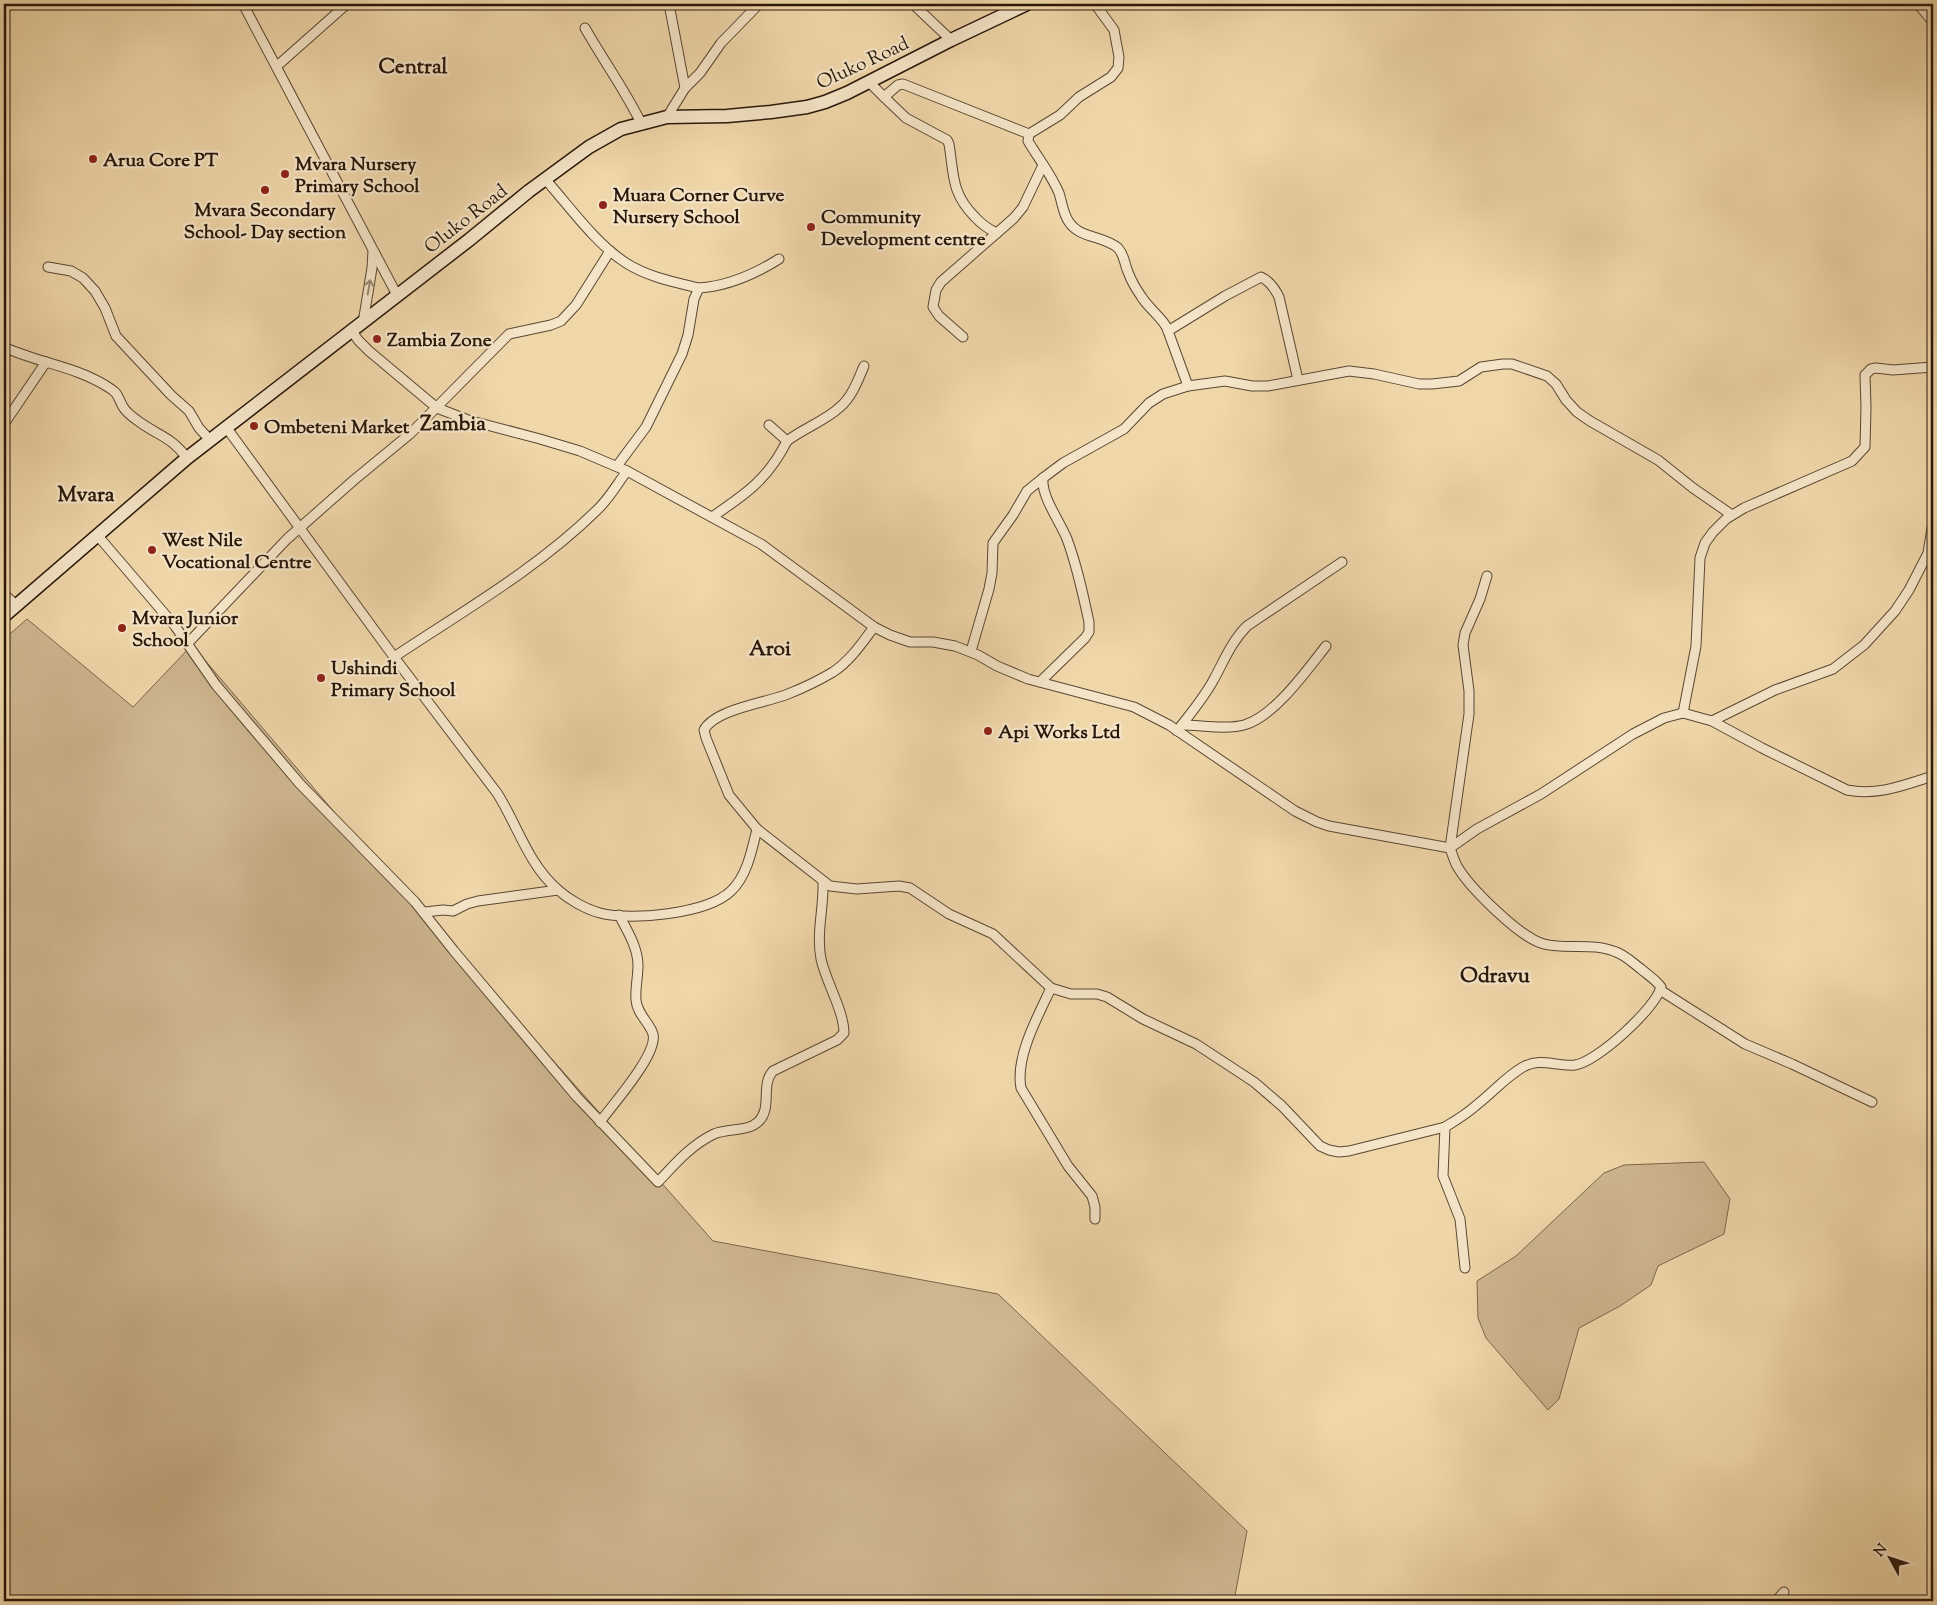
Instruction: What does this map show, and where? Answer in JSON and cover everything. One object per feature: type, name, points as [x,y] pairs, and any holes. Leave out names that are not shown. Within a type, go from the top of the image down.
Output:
[{"type":"main road","name":"Oluko Road","points":[[4,616],[187,458],[588,147],[621,129],[667,117],[727,116],[807,107],[847,93],[950,40],[1027,4]]},
{"type":"street","points":[[243,4],[397,296]]},
{"type":"street","points":[[277,66],[347,4]]},
{"type":"street","points":[[668,4],[685,88]]},
{"type":"street","points":[[667,117],[685,88],[700,73],[721,43],[759,4]]},
{"type":"street","points":[[913,4],[950,40]]},
{"type":"street","points":[[1095,4],[1114,30],[1118,50],[1118,68],[1111,77],[1079,97],[1060,115],[1029,134],[1028,140],[1058,192],[1067,220],[1083,234],[1111,244],[1123,254],[1128,272],[1140,295],[1153,312],[1165,322],[1188,386]]},
{"type":"street","points":[[1918,4],[1933,22]]},
{"type":"street","points":[[585,28],[641,123]]},
{"type":"street","points":[[869,82],[906,118],[947,140],[958,196],[983,225],[998,232]]},
{"type":"street","points":[[884,97],[898,85],[903,84],[1029,134]]},
{"type":"street","points":[[963,337],[939,316],[933,307],[936,290],[940,282],[1014,218],[1023,207],[1043,165]]},
{"type":"street","points":[[545,179],[610,252],[628,264],[652,275],[699,288],[712,287],[739,280],[779,259]]},
{"type":"street","points":[[363,323],[373,251]]},
{"type":"street","points":[[188,643],[299,529],[437,408],[509,334],[561,321],[576,305],[610,252]]},
{"type":"street","points":[[48,267],[71,271],[83,278],[105,308],[116,336],[189,411],[199,428],[210,440]]},
{"type":"street","points":[[1168,331],[1225,296],[1261,277],[1266,279],[1275,288],[1279,297],[1298,380]]},
{"type":"street","points":[[617,466],[646,427],[682,354],[688,335],[694,299],[699,288]]},
{"type":"street","points":[[352,331],[358,340],[376,357],[437,408],[468,420],[580,451],[617,466],[761,544],[874,627],[890,635],[910,642],[933,642],[971,651],[1010,671],[1040,682],[1134,707],[1180,728],[1237,773],[1295,812],[1330,826],[1450,848],[1477,828],[1541,794],[1633,734],[1664,718],[1683,714],[1712,721],[1778,757],[1847,790],[1860,793],[1888,790],[1933,776]]},
{"type":"street","points":[[4,347],[72,369],[111,388],[118,395],[124,409],[141,423],[169,439],[187,458]]},
{"type":"street","points":[[4,424],[46,362]]},
{"type":"street","points":[[971,651],[989,589],[992,573],[993,543],[1027,491],[1063,463],[1124,429],[1149,403],[1163,394],[1188,386],[1225,381],[1252,386],[1282,385],[1298,380],[1349,371],[1374,374],[1420,384],[1432,384],[1459,381],[1481,367],[1503,364],[1522,367],[1547,376],[1577,412],[1658,460],[1692,488],[1732,515]]},
{"type":"street","points":[[712,517],[755,486],[770,471],[788,441],[799,432],[841,407],[855,386],[864,366]]},
{"type":"street","points":[[1683,714],[1696,646],[1700,558],[1705,543],[1713,532],[1732,515],[1744,508],[1852,461],[1858,456],[1865,447],[1865,375],[1868,371],[1876,368],[1893,370],[1933,367]]},
{"type":"street","points":[[769,425],[788,441]]},
{"type":"street","points":[[226,427],[299,529],[497,793],[508,810],[526,848],[548,881],[558,890],[599,913],[619,915],[677,912],[701,906],[720,899],[730,892],[740,880],[757,829]]},
{"type":"street","points":[[394,657],[518,576],[597,510],[612,494],[627,472]]},
{"type":"street","points":[[1040,682],[1089,632],[1089,622],[1068,541],[1045,494],[1042,485],[1043,478]]},
{"type":"street","points":[[1712,721],[1775,690],[1833,669],[1864,645],[1895,611],[1909,590],[1928,553],[1933,522]]},
{"type":"street","points":[[98,536],[188,643],[216,685],[300,784],[424,912],[454,951],[577,1097],[658,1182],[678,1159],[698,1143],[721,1132],[747,1127],[759,1121],[766,1109],[767,1080],[773,1071],[841,1037],[844,1033],[844,1027],[823,966],[819,946],[824,905],[824,882]]},
{"type":"street","points":[[1180,728],[1205,694],[1229,649],[1242,630],[1342,562]]},
{"type":"street","points":[[874,627],[847,660],[834,671],[788,694],[766,702],[747,705],[714,720],[704,730],[730,795],[757,829],[824,882],[836,888],[857,889],[899,886],[910,888],[949,914],[993,934],[1051,988],[1071,994],[1097,994],[1106,997],[1143,1019],[1196,1044],[1254,1082],[1282,1106],[1315,1142],[1329,1150],[1339,1152],[1445,1127],[1478,1104],[1524,1066],[1542,1061],[1575,1065],[1588,1060],[1638,1020],[1661,987],[1616,952],[1596,947],[1563,947],[1545,944],[1526,936],[1506,921],[1470,883],[1457,866],[1450,848],[1469,714],[1468,683],[1463,645],[1465,633],[1480,600],[1487,576]]},
{"type":"street","points":[[4,594],[16,605]]},
{"type":"street","points":[[1180,728],[1233,727],[1250,723],[1275,705],[1290,691],[1326,646]]},
{"type":"street","points":[[424,912],[453,911],[478,901],[558,890]]},
{"type":"street","points":[[600,1122],[646,1060],[654,1042],[652,1033],[637,1006],[638,963],[632,940],[619,915]]},
{"type":"street","points":[[1051,988],[1034,1024],[1020,1067],[1019,1078],[1021,1088],[1053,1144],[1092,1196],[1096,1219]]},
{"type":"street","points":[[1660,990],[1745,1044],[1872,1102]]},
{"type":"street","points":[[1445,1127],[1443,1176],[1460,1219],[1465,1268]]},
{"type":"street","points":[[1776,1601],[1784,1592]]},
{"type":"shaded area","points":[[27,619],[133,707],[192,645],[364,847],[713,1241],[998,1294],[1247,1531],[1234,1601],[4,1601],[4,639]]},
{"type":"shaded area","points":[[1704,1162],[1730,1199],[1724,1234],[1658,1266],[1651,1285],[1620,1306],[1579,1328],[1559,1399],[1548,1410],[1486,1338],[1478,1318],[1477,1281],[1516,1256],[1604,1173],[1624,1165]]},
{"type":"place","name":"Arua Core PT","points":[[93,159]]},
{"type":"place","name":"Mvara Nursery Primary School","points":[[285,174]]},
{"type":"place","name":"Mvara Secondary School- Day section","points":[[265,190]]},
{"type":"place","name":"Muara Corner Curve Nursery School","points":[[603,205]]},
{"type":"place","name":"Community Development centre","points":[[811,227]]},
{"type":"place","name":"Zambia Zone","points":[[377,339]]},
{"type":"place","name":"Ombeteni Market","points":[[254,426]]},
{"type":"place","name":"West Nile Vocational Centre","points":[[152,550]]},
{"type":"place","name":"Mvara Junior School","points":[[122,628]]},
{"type":"place","name":"Ushindi Primary School","points":[[321,678]]},
{"type":"place","name":"Api Works Ltd","points":[[988,731]]},
{"type":"district","name":"Central","points":[[413,66]]},
{"type":"district","name":"Zambia","points":[[453,423]]},
{"type":"district","name":"Mvara","points":[[86,494]]},
{"type":"district","name":"Aroi","points":[[770,648]]},
{"type":"district","name":"Odravu","points":[[1495,975]]}]
